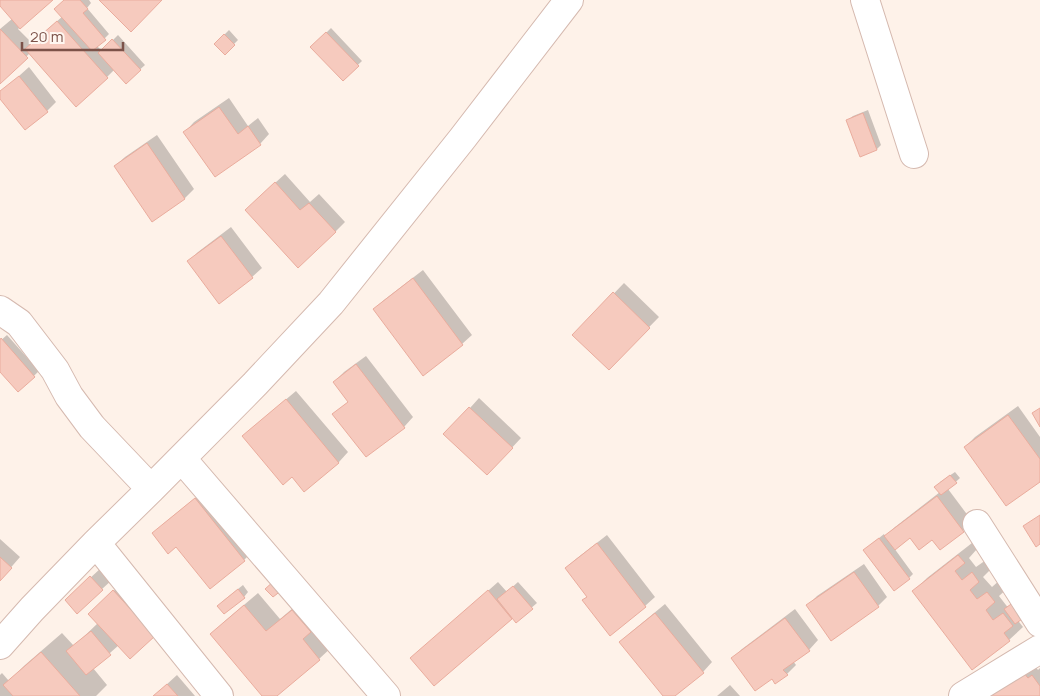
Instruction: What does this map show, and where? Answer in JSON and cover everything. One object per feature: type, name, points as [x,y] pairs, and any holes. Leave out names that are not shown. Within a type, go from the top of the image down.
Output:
[{"type":"street","points":[[0,645],[96,542],[182,459],[330,303],[462,140],[569,0]]},
{"type":"street","points":[[865,0],[914,154]]},
{"type":"street","points":[[0,310],[19,323],[55,370],[69,396],[92,426],[151,489]]},
{"type":"street","points":[[182,459],[386,696]]},
{"type":"street","points":[[977,524],[1040,622]]},
{"type":"street","points":[[96,542],[219,696]]},
{"type":"street","points":[[963,696],[1040,649]]},
{"type":"building","points":[[0,0],[53,0],[20,29],[0,6]]},
{"type":"building","points":[[64,0],[80,0],[88,9],[83,13],[106,40],[92,51],[54,9]]},
{"type":"building","points":[[99,0],[162,0],[131,32]]},
{"type":"building","points":[[57,21],[108,78],[76,107],[25,49]]},
{"type":"building","points":[[0,29],[28,58],[0,84]]},
{"type":"building","points":[[326,32],[359,66],[343,81],[310,47]]},
{"type":"building","points":[[224,34],[235,45],[225,55],[214,44]]},
{"type":"building","points":[[112,39],[141,70],[126,84],[98,53]]},
{"type":"building","points":[[19,76],[48,112],[25,130],[0,99],[0,91]]},
{"type":"building","points":[[219,107],[238,134],[248,126],[261,145],[215,177],[183,132]]},
{"type":"building","points":[[863,113],[877,150],[860,157],[846,120]]},
{"type":"building","points":[[147,143],[185,199],[152,222],[114,166]]},
{"type":"building","points":[[275,182],[300,210],[309,203],[336,232],[298,268],[245,210]]},
{"type":"building","points":[[221,236],[253,278],[219,304],[187,261]]},
{"type":"building","points":[[413,278],[463,345],[423,376],[373,309]]},
{"type":"building","points":[[613,292],[650,328],[609,370],[572,335]]},
{"type":"building","points":[[1,338],[35,377],[18,392],[0,372]]},
{"type":"building","points":[[356,364],[405,428],[366,457],[332,414],[348,402],[333,382]]},
{"type":"building","points":[[286,399],[339,463],[304,492],[292,477],[283,485],[242,436]]},
{"type":"building","points":[[469,407],[513,448],[487,475],[443,434]]},
{"type":"building","points":[[1040,408],[1040,427],[1032,413]]},
{"type":"building","points":[[1008,415],[1040,459],[1040,482],[1006,506],[964,447]]},
{"type":"building","points":[[950,475],[957,483],[941,495],[934,487]]},
{"type":"building","points":[[937,496],[964,532],[940,550],[932,540],[919,550],[910,538],[895,550],[884,536]]},
{"type":"building","points":[[195,498],[245,561],[210,589],[176,547],[168,554],[152,533]]},
{"type":"building","points":[[1040,515],[1040,544],[1036,547],[1023,526]]},
{"type":"building","points":[[879,538],[910,579],[894,591],[863,550]]},
{"type":"building","points":[[597,543],[646,607],[610,636],[582,600],[587,597],[565,568]]},
{"type":"building","points":[[958,555],[965,563],[955,571],[962,580],[972,572],[979,582],[970,590],[977,599],[987,592],[995,602],[986,610],[993,620],[1003,613],[1013,626],[1004,633],[1010,641],[972,670],[912,591]]},
{"type":"building","points":[[0,557],[12,568],[0,581]]},
{"type":"building","points":[[854,572],[879,607],[831,641],[806,605]]},
{"type":"building","points":[[90,576],[103,590],[77,614],[65,600]]},
{"type":"building","points":[[274,581],[282,590],[273,597],[265,589]]},
{"type":"building","points":[[513,586],[533,609],[516,623],[497,599]]},
{"type":"building","points":[[238,589],[245,598],[224,614],[217,606]]},
{"type":"building","points":[[113,590],[155,636],[130,659],[88,614]]},
{"type":"building","points":[[488,590],[512,619],[434,686],[410,658]]},
{"type":"building","points":[[1020,598],[1031,613],[1015,624],[1004,609]]},
{"type":"building","points":[[244,605],[266,631],[292,610],[311,632],[303,639],[320,660],[277,696],[262,696],[210,634]]},
{"type":"building","points":[[655,613],[704,673],[675,696],[663,696],[619,642]]},
{"type":"building","points":[[785,618],[810,651],[783,670],[788,675],[775,684],[772,679],[755,691],[731,658]]},
{"type":"building","points":[[91,631],[111,655],[86,675],[66,651]]},
{"type":"building","points":[[41,652],[80,696],[13,696],[3,685]]},
{"type":"building","points":[[1023,672],[1028,678],[1032,675],[1040,686],[1040,696],[987,696]]},
{"type":"building","points":[[167,684],[178,696],[153,696]]}]
